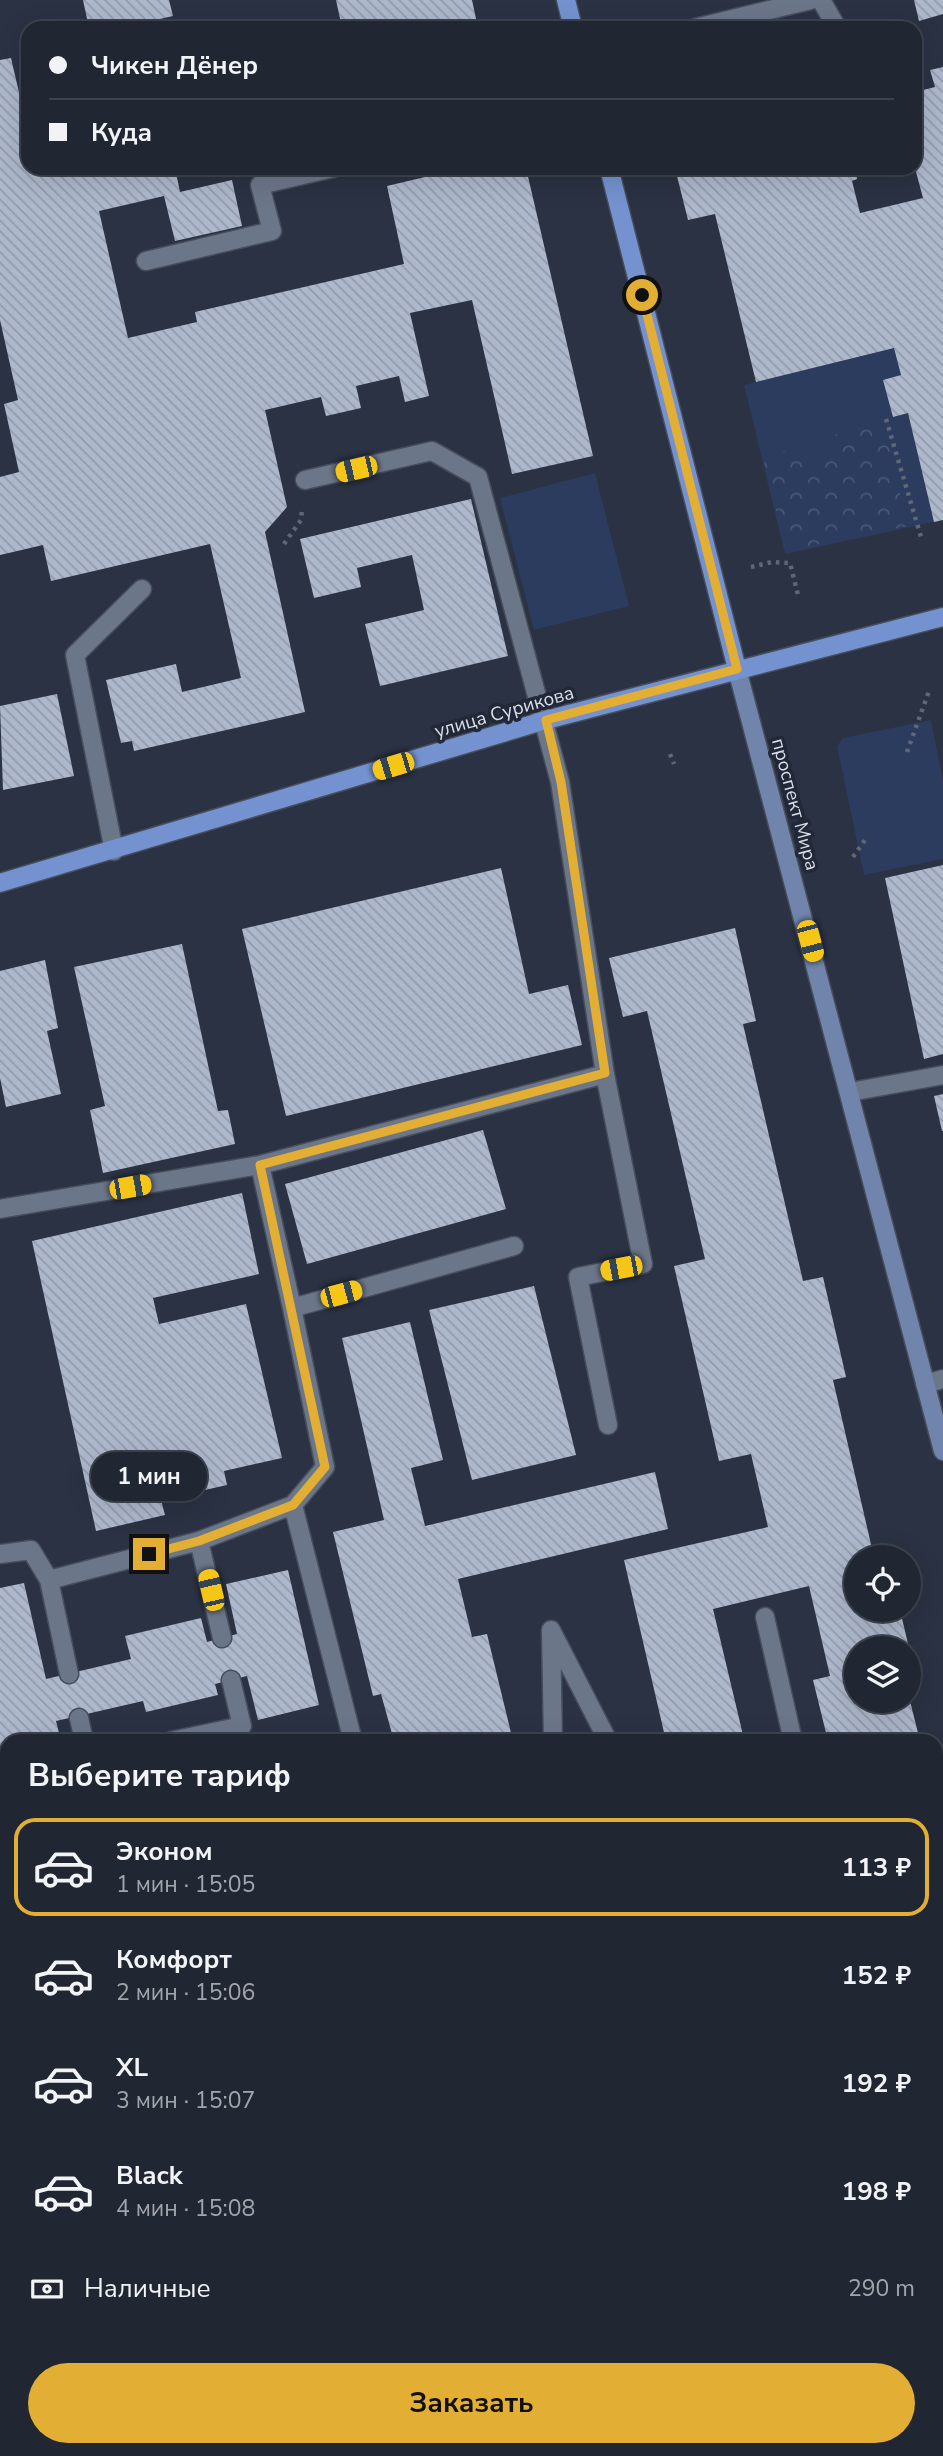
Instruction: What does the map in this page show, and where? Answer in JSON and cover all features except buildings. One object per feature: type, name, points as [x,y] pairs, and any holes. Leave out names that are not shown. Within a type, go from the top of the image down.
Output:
[{"type":"main road","points":[[566,0],[571,21]]},
{"type":"main road","name":"проспект Мира","points":[[611,175],[737,669],[850,1092],[934,1381],[943,1451]]},
{"type":"main road","name":"улица Сурикова","points":[[0,883],[546,720],[943,617]]},
{"type":"lane","points":[[724,21],[811,0]]},
{"type":"lane","points":[[821,0],[833,21]]},
{"type":"lane","points":[[146,261],[272,231],[260,185],[303,175]]},
{"type":"lane","points":[[305,480],[432,451],[478,477],[561,782],[605,1073],[643,1264],[578,1277],[608,1425]]},
{"type":"lane","points":[[114,851],[75,655],[142,589]]},
{"type":"lane","points":[[0,1209],[260,1165],[605,1073]]},
{"type":"lane","points":[[850,1092],[943,1074]]},
{"type":"lane","points":[[49,1580],[199,1541],[293,1505],[325,1467],[260,1165]]},
{"type":"lane","points":[[292,1308],[513,1246]]},
{"type":"lane","points":[[293,1505],[351,1734]]},
{"type":"lane","points":[[199,1541],[222,1638]]},
{"type":"lane","points":[[0,1554],[31,1550],[49,1580],[69,1674]]},
{"type":"lane","points":[[765,1617],[791,1734]]},
{"type":"lane","points":[[553,1734],[551,1630],[604,1734]]},
{"type":"lane","points":[[204,1734],[242,1726],[232,1680]]},
{"type":"lane","points":[[79,1718],[82,1734]]},
{"type":"path","points":[[886,419],[921,537]]},
{"type":"path","points":[[284,544],[301,520],[305,480]]},
{"type":"path","points":[[751,567],[772,562],[790,563],[798,595]]},
{"type":"path","points":[[907,752],[929,691]]},
{"type":"path","points":[[670,754],[674,764]]},
{"type":"path","points":[[853,857],[867,837]]},
{"type":"green space","points":[[894,348],[901,375],[884,380],[893,417],[908,413],[934,522],[785,554],[744,385]]},
{"type":"green space","points":[[883,422],[908,526],[786,551],[763,457],[787,450],[801,457],[815,457],[826,450],[833,435]]},
{"type":"green space","points":[[595,473],[629,606],[534,630],[500,498]]},
{"type":"green space","points":[[931,720],[943,781],[943,859],[864,875],[837,746],[843,738]]},
{"type":"route","points":[[149,1554],[199,1541],[293,1505],[325,1467],[260,1165],[605,1073],[561,782],[546,720],[737,669],[642,295]]}]
